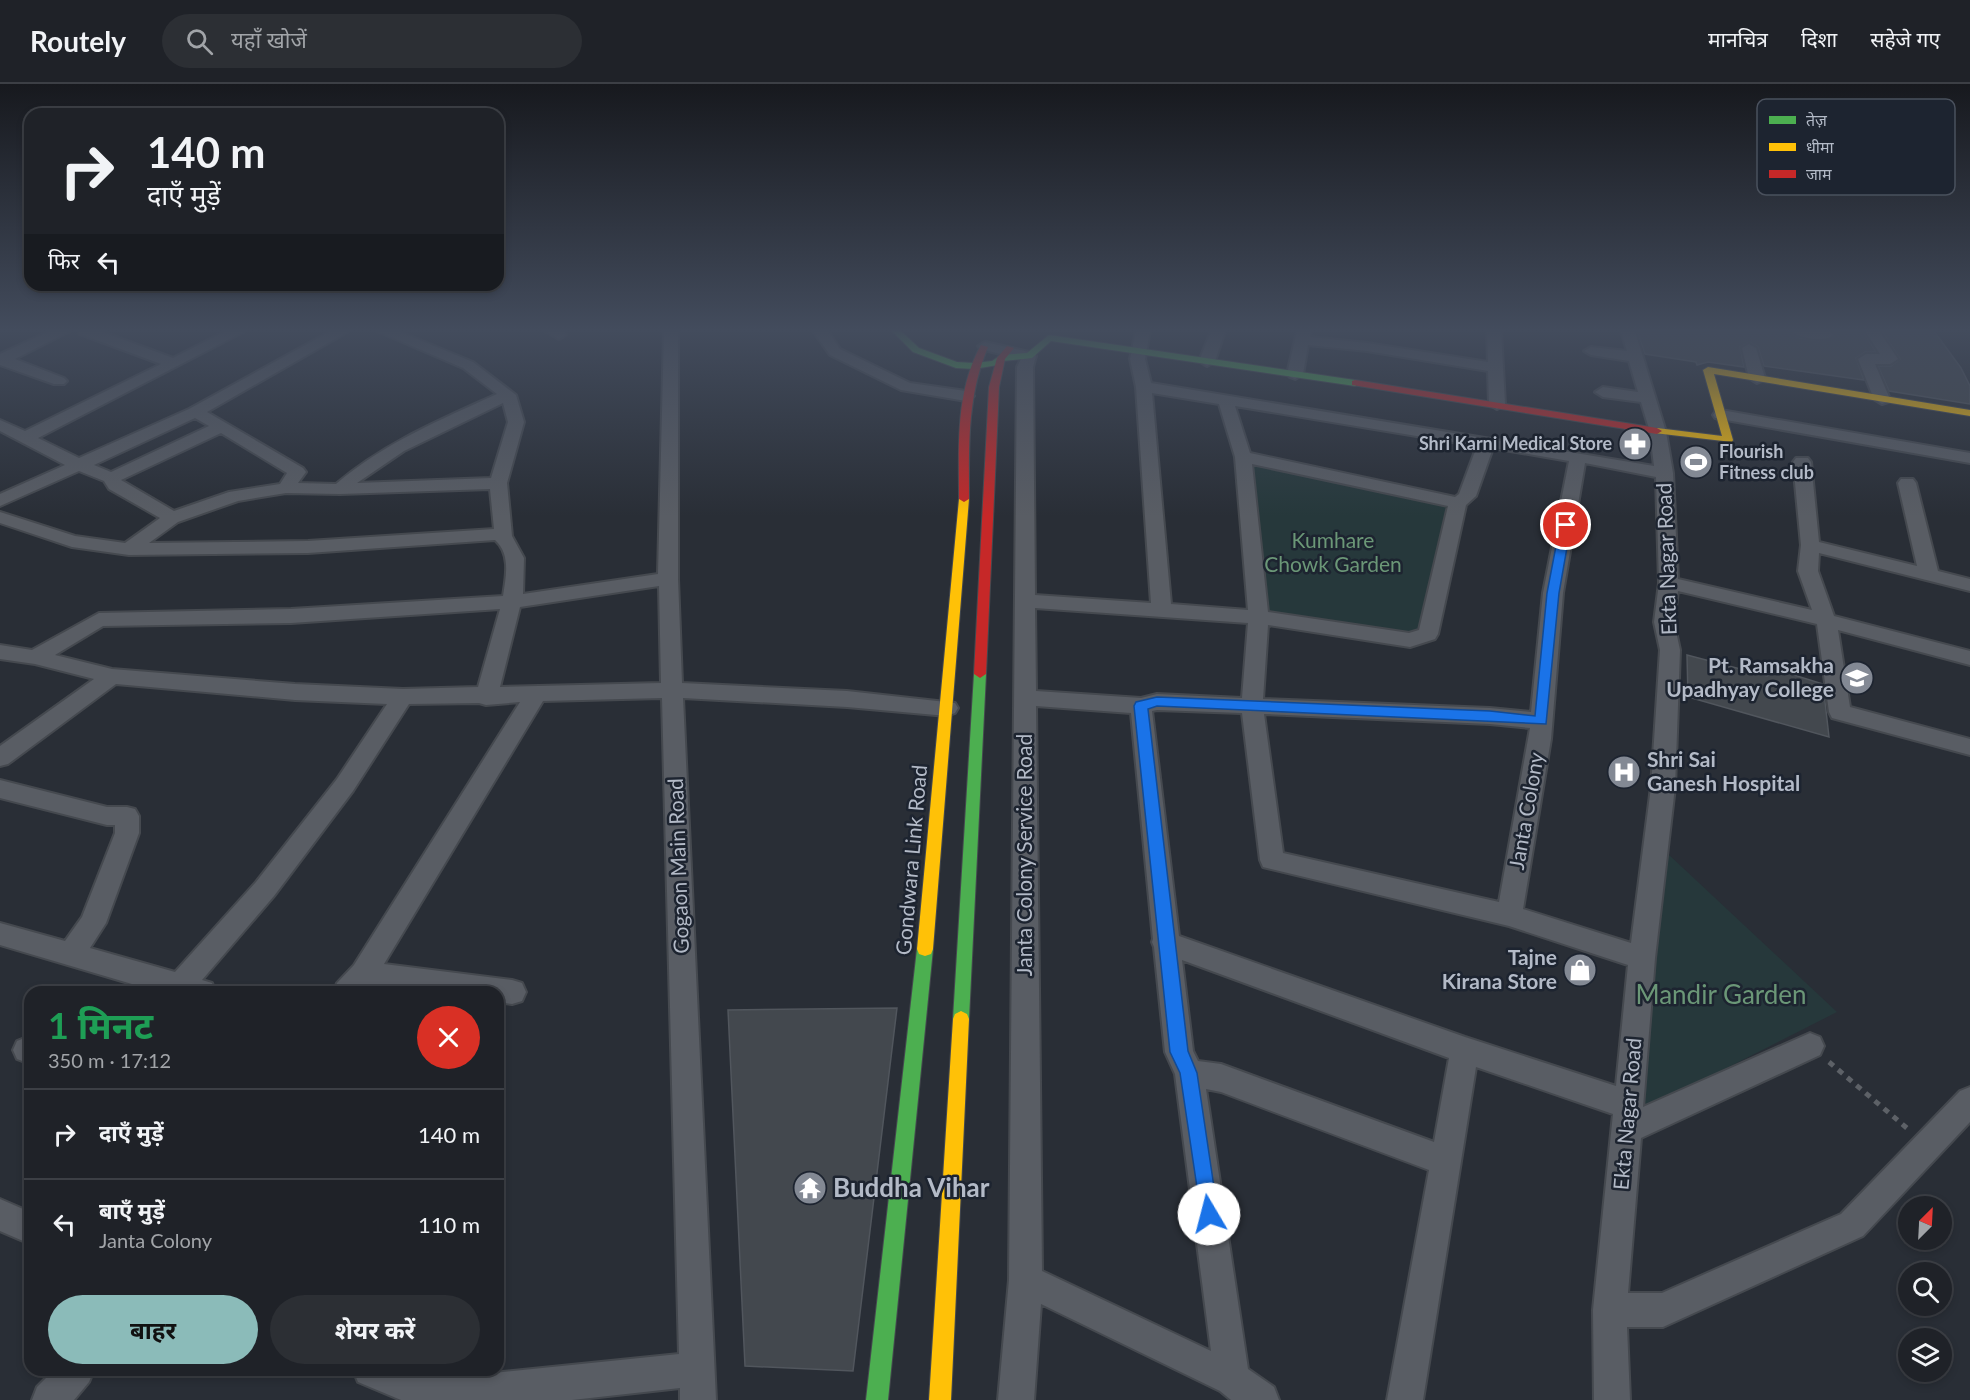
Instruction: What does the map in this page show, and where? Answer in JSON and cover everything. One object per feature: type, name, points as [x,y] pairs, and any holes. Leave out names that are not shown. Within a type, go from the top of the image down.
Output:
[{"type":"street","points":[[27,437],[115,392]]},
{"type":"street","points":[[0,501],[195,411],[229,392]]},
{"type":"street","points":[[504,534],[498,483],[516,422],[508,395],[505,392]]},
{"type":"street","name":"Gogaon Main Road","points":[[670,392],[668,579],[674,690],[697,1384]]},
{"type":"street","points":[[942,392],[966,396]]},
{"type":"street","name":"Gondwara Link Road","points":[[876,1400],[933,877],[964,510],[966,396],[969,392]]},
{"type":"street","points":[[939,1400],[994,392]]},
{"type":"street","name":"Janta Colony Service Road","points":[[1016,1400],[1026,1280],[1024,392]]},
{"type":"street","points":[[1144,392],[1161,609]]},
{"type":"street","points":[[1181,392],[1664,473]]},
{"type":"street","points":[[1419,392],[1658,432],[1728,440],[1714,392]]},
{"type":"street","points":[[1497,392],[1497,404]]},
{"type":"street","points":[[1606,392],[1648,398]]},
{"type":"street","name":"Ekta Nagar Road","points":[[1612,1400],[1610,1310],[1642,958],[1664,787],[1670,650],[1664,622],[1669,583],[1664,473],[1658,432],[1646,392]]},
{"type":"street","points":[[1843,392],[1970,413]]},
{"type":"street","points":[[1879,392],[1882,399]]},
{"type":"street","points":[[340,489],[353,477],[399,446],[508,395]]},
{"type":"street","points":[[1225,399],[1243,457],[1259,617],[1252,706],[1272,860],[1509,915],[1642,958]]},
{"type":"street","points":[[195,411],[297,472],[286,488]]},
{"type":"street","points":[[1721,415],[1970,458]]},
{"type":"street","points":[[0,425],[77,464],[111,478],[115,485],[172,518]]},
{"type":"street","points":[[111,478],[222,426]]},
{"type":"street","points":[[1025,601],[1259,617],[1410,640],[1428,634],[1458,503],[1467,496],[1486,443]]},
{"type":"street","points":[[1243,457],[1458,503]]},
{"type":"street","name":"Janta Colony","points":[[1509,915],[1540,739],[1553,593],[1578,457]]},
{"type":"street","points":[[1802,462],[1810,545],[1808,571],[1826,620],[1840,712],[1970,747]]},
{"type":"street","points":[[129,549],[172,518],[235,496],[286,488],[340,489],[498,483]]},
{"type":"street","points":[[1907,483],[1929,575]]},
{"type":"street","points":[[0,517],[72,541],[129,549],[308,547],[504,534]]},
{"type":"street","points":[[486,697],[512,602],[515,558],[508,540],[500,536],[504,534]]},
{"type":"street","points":[[1810,545],[1970,585]]},
{"type":"street","points":[[35,657],[99,620],[291,616],[512,602],[668,579]]},
{"type":"street","points":[[1669,583],[1826,620],[1970,658]]},
{"type":"street","points":[[0,652],[35,657],[112,675],[295,692],[403,698],[674,690],[847,699],[947,708]]},
{"type":"street","points":[[0,758],[112,675]]},
{"type":"street","points":[[418,986],[356,982],[536,694]]},
{"type":"street","points":[[193,986],[345,784],[403,698]]},
{"type":"street","points":[[1025,698],[1141,706],[1157,702],[1490,716],[1541,721]]},
{"type":"street","points":[[1141,706],[1165,942],[1179,1052],[1189,1073],[1232,1379]]},
{"type":"street","points":[[0,789],[107,816],[127,816],[127,833],[93,923],[70,955]]},
{"type":"street","points":[[0,934],[185,986]]},
{"type":"street","points":[[1165,942],[1465,1050],[1628,1117],[1810,1046]]},
{"type":"street","points":[[504,991],[512,992]]},
{"type":"street","points":[[1405,1400],[1465,1050]]},
{"type":"street","points":[[1189,1073],[1221,1078],[1445,1161]]},
{"type":"street","points":[[1610,1310],[1663,1310],[1852,1225],[1970,1101]]},
{"type":"street","points":[[0,1215],[24,1225]]},
{"type":"street","points":[[1026,1280],[1232,1379],[1261,1400]]},
{"type":"street","points":[[50,1400],[72,1376]]},
{"type":"street","points":[[381,1376],[413,1394],[697,1384]]},
{"type":"path","points":[[1810,1046],[1928,1146]]},
{"type":"green space","name":"Kumhare Chowk Garden","points":[[1243,457],[1458,503],[1428,634],[1410,640],[1259,617]]},
{"type":"green space","name":"Mandir Garden","points":[[1667,853],[1837,1012],[1640,1112]]},
{"type":"building","points":[[1898,392],[1970,392],[1970,404]]},
{"type":"building","points":[[1687,655],[1767,676],[1778,670],[1823,684],[1829,737],[1688,697]]},
{"type":"building","name":"Buddha Vihar","points":[[897,1008],[853,1371],[745,1366],[728,1010]]},
{"type":"traffic: fast","points":[[961,1019],[980,674]]},
{"type":"traffic: fast","points":[[877,1400],[925,949]]},
{"type":"traffic: slow","points":[[1657,431],[1728,440],[1714,392]]},
{"type":"traffic: slow","points":[[1845,392],[1970,413]]},
{"type":"traffic: slow","points":[[925,949],[964,499]]},
{"type":"traffic: slow","points":[[940,1400],[961,1019]]},
{"type":"traffic: jam","points":[[964,499],[964,440],[969,392]]},
{"type":"traffic: jam","points":[[980,674],[994,392]]},
{"type":"traffic: jam","points":[[1414,392],[1657,431]]},
{"type":"place","name":"Shri Karni Medical Store","points":[[1635,444]]},
{"type":"place","name":"Flourish Fitness club","points":[[1696,462]]},
{"type":"place","name":"Pt. Ramsakha Upadhyay College","points":[[1857,678]]},
{"type":"place","name":"Shri Sai Ganesh Hospital","points":[[1624,772]]},
{"type":"place","name":"Tajne Kirana Store","points":[[1580,970]]},
{"type":"place","name":"Buddha Vihar","points":[[810,1188]]},
{"type":"route","points":[[1209,1214],[1189,1073],[1179,1052],[1165,942],[1141,706],[1157,702],[1490,716],[1541,721],[1553,593],[1566,525]]}]
